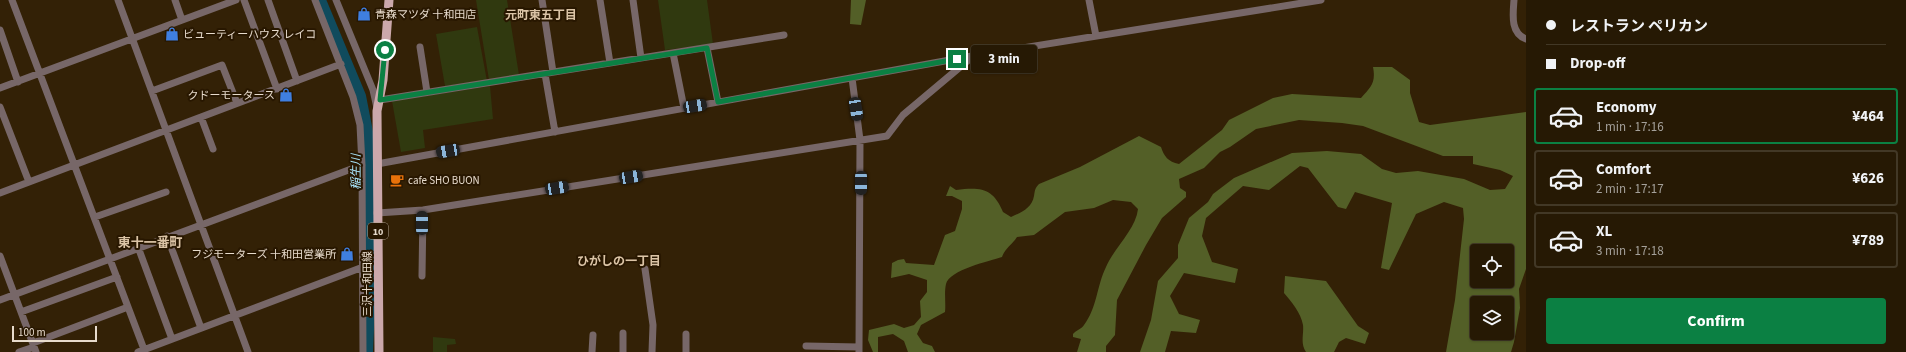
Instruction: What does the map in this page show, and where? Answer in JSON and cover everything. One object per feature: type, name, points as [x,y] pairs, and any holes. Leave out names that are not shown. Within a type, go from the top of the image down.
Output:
[{"type":"main road","name":"三沢十和田線","points":[[379,352],[377,110],[383,80],[389,0]]},
{"type":"street","points":[[12,0],[95,217],[128,307],[142,351],[363,267]]},
{"type":"street","points":[[128,0],[119,2],[248,352]]},
{"type":"street","points":[[175,0],[182,20]]},
{"type":"street","points":[[0,88],[133,40],[236,0]]},
{"type":"street","points":[[244,0],[277,89]]},
{"type":"street","points":[[268,0],[297,81]]},
{"type":"street","points":[[315,0],[341,64],[358,115],[362,165],[363,352]]},
{"type":"street","name":"10","points":[[336,0],[373,90],[377,110]]},
{"type":"street","points":[[542,0],[555,132]]},
{"type":"street","points":[[600,0],[610,63]]},
{"type":"street","points":[[633,0],[642,58]]},
{"type":"street","points":[[1089,0],[1096,36]]},
{"type":"street","points":[[377,164],[972,56],[1321,0]]},
{"type":"street","points":[[1514,0],[1514,30],[1521,37],[1526,39]]},
{"type":"street","points":[[0,30],[18,82]]},
{"type":"street","points":[[380,100],[784,36]]},
{"type":"street","points":[[420,47],[427,92]]},
{"type":"street","points":[[707,48],[718,102]]},
{"type":"street","points":[[673,54],[684,108]]},
{"type":"street","points":[[377,213],[423,210],[887,136],[903,115],[972,56]]},
{"type":"street","points":[[0,193],[341,64]]},
{"type":"street","points":[[152,91],[222,65],[237,104]]},
{"type":"street","points":[[806,346],[830,349],[859,349],[860,140],[852,78]]},
{"type":"street","points":[[0,107],[28,182]]},
{"type":"street","points":[[201,117],[213,150]]},
{"type":"street","points":[[0,300],[167,236],[362,165]]},
{"type":"street","points":[[95,217],[166,192]]},
{"type":"street","points":[[422,276],[423,210]]},
{"type":"street","points":[[167,236],[201,328]]},
{"type":"street","points":[[138,247],[172,339]]},
{"type":"street","points":[[0,256],[34,347]]},
{"type":"street","points":[[645,269],[653,325],[652,352]]},
{"type":"street","points":[[21,312],[117,277]]},
{"type":"street","points":[[19,352],[128,307]]},
{"type":"street","points":[[623,333],[623,352]]},
{"type":"street","points":[[592,352],[593,334]]},
{"type":"street","points":[[686,334],[686,352]]},
{"type":"green space","points":[[476,0],[507,0],[519,75],[489,80]]},
{"type":"green space","points":[[658,0],[707,0],[713,44],[665,50]]},
{"type":"green space","points":[[851,0],[866,0],[861,25],[850,24]]},
{"type":"green space","points":[[477,27],[487,81],[445,86],[436,34]]},
{"type":"green space","points":[[1373,67],[1392,67],[1410,80],[1410,93],[1419,122],[1430,125],[1526,112],[1526,269],[1519,289],[1520,308],[1514,342],[1511,352],[1446,352],[1455,300],[1464,219],[1463,208],[1444,202],[1416,214],[1389,270],[1381,268],[1392,203],[1355,192],[1346,209],[1338,207],[1308,168],[1300,166],[1269,190],[1243,186],[1206,218],[1202,236],[1212,262],[1238,269],[1235,283],[1184,273],[1170,296],[1179,314],[1200,320],[1196,333],[1171,331],[1165,352],[1140,352],[1151,320],[1158,281],[1178,258],[1178,245],[1189,218],[1208,202],[1213,194],[1234,178],[1292,153],[1327,151],[1361,154],[1382,169],[1396,173],[1418,171],[1464,179],[1490,190],[1505,189],[1513,176],[1500,170],[1473,164],[1473,156],[1443,156],[1363,126],[1299,120],[1256,129],[1220,152],[1204,168],[1179,179],[1180,188],[1186,192],[1186,197],[1162,218],[1117,300],[1115,335],[1106,346],[1106,352],[1077,352],[1081,339],[1073,337],[1073,334],[1083,326],[1092,311],[1106,267],[1129,231],[1136,216],[1138,209],[1131,202],[1113,200],[1094,208],[1065,212],[1034,235],[1017,237],[1002,257],[954,274],[949,279],[945,287],[945,312],[921,325],[917,334],[923,343],[932,346],[935,352],[908,352],[904,341],[893,334],[878,337],[878,352],[873,352],[868,340],[869,330],[894,324],[904,328],[914,325],[921,317],[920,301],[927,292],[927,280],[909,274],[891,278],[892,263],[904,259],[906,263],[934,265],[945,235],[955,231],[962,209],[962,201],[952,196],[946,196],[950,186],[956,190],[979,189],[985,191],[995,198],[1003,212],[1011,217],[1029,207],[1039,184],[1080,167],[1139,136],[1161,147],[1167,158],[1172,162],[1179,164],[1222,130],[1229,120],[1273,98],[1292,94],[1361,98],[1368,91],[1374,77]]},
{"type":"green space","points":[[490,86],[493,119],[423,130],[425,148],[401,152],[392,101]]},
{"type":"green space","points":[[1285,276],[1326,281],[1358,326],[1369,333],[1365,344],[1346,338],[1339,342],[1334,352],[1306,352],[1303,342],[1302,321],[1290,300],[1284,293]]},
{"type":"green space","points":[[433,337],[455,339],[456,344],[447,345],[447,352],[433,352]]},
{"type":"waterway","name":"稲生川","points":[[321,0],[361,96],[369,137],[370,307],[368,352]]},
{"type":"place","name":"青森マツダ 十和田店","points":[[364,14]]},
{"type":"place","name":"ビューティーハウス レイコ","points":[[172,34]]},
{"type":"place","name":"クドーモータース","points":[[286,95]]},
{"type":"place","name":"cafe SHO BUON","points":[[397,180]]},
{"type":"place","name":"フジモーターズ 十和田営業所","points":[[347,254]]},
{"type":"district","name":"元町東五丁目","points":[[541,15]]},
{"type":"district","name":"東十一番町","points":[[150,242]]},
{"type":"district","name":"ひがしの一丁目","points":[[619,261]]},
{"type":"route","points":[[385,50],[380,100],[707,48],[718,102],[957,59]]}]
